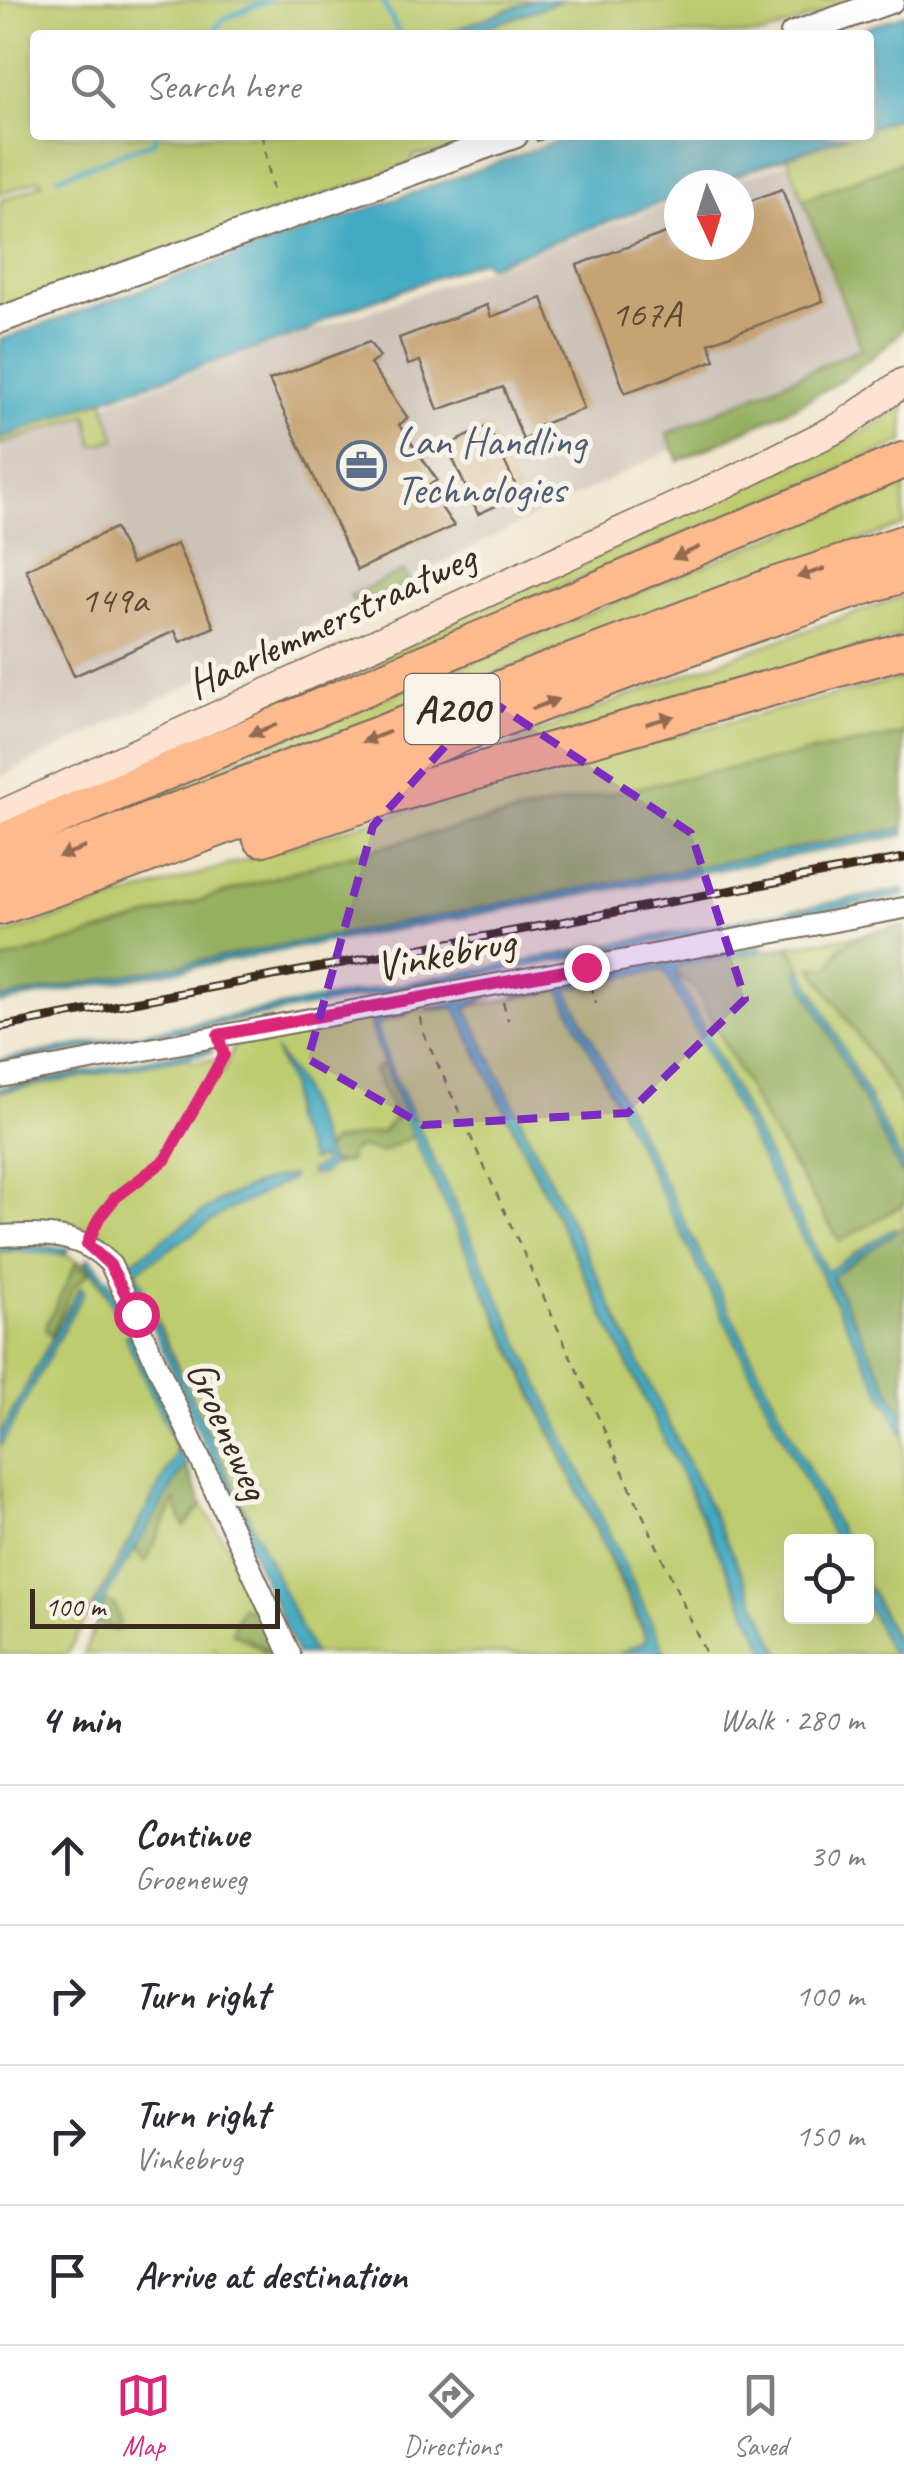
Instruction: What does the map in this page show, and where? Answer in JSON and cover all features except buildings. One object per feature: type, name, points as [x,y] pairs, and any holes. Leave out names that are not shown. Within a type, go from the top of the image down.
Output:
[{"type":"highway","name":"A200","points":[[0,842],[904,460]]},
{"type":"highway","name":"A200","points":[[0,877],[772,586],[904,542]]},
{"type":"highway","name":"A200","points":[[0,907],[127,864],[659,660],[904,574]]},
{"type":"highway","name":"A200","points":[[127,864],[248,842],[383,798],[904,650]]},
{"type":"main road","name":"Haarlemmerstraatweg","points":[[0,814],[733,480],[840,427],[904,382]]},
{"type":"street","points":[[807,30],[891,0]]},
{"type":"street","points":[[0,320],[501,140]]},
{"type":"street","name":"Vinkebrug","points":[[0,1077],[904,908]]},
{"type":"street","points":[[0,1236],[57,1236],[87,1244]]},
{"type":"street","name":"Groeneweg","points":[[87,1244],[110,1265],[136,1314],[290,1654]]},
{"type":"path","points":[[263,140],[272,192]]},
{"type":"path","points":[[423,1032],[706,1654]]},
{"type":"path","points":[[87,1244],[99,1218],[115,1198],[165,1160],[224,1055],[218,1035]]},
{"type":"highlighted area","points":[[488,699],[691,833],[745,999],[628,1113],[423,1125],[308,1059],[373,826]]},
{"type":"shaded area","points":[[787,163],[862,357],[0,777],[0,441],[664,206],[664,260],[754,260],[754,175]]},
{"type":"green space","points":[[0,0],[533,0],[455,30],[30,30],[30,140],[478,140],[440,154],[415,155],[410,165],[0,309],[0,201],[42,184],[40,179],[0,194]]},
{"type":"green space","points":[[563,0],[858,0],[777,30],[478,30]]},
{"type":"green space","points":[[904,115],[904,161],[803,200],[787,157],[834,140],[874,140],[874,126]]},
{"type":"green space","points":[[904,161],[904,328],[880,351],[827,388],[769,420],[679,461],[667,434],[861,348],[803,200]]},
{"type":"green space","points":[[103,399],[116,439],[94,446],[87,415],[0,445],[0,439]]},
{"type":"green space","points":[[904,406],[904,442],[165,754],[863,432]]},
{"type":"green space","points":[[904,483],[904,525],[592,636],[191,794],[0,856]]},
{"type":"green space","points":[[403,571],[412,583],[358,608],[350,596]]},
{"type":"green space","points":[[904,596],[904,635],[436,778],[609,704]]},
{"type":"green space","points":[[904,678],[904,734],[618,792],[405,842],[292,872],[0,961],[0,935],[535,771]]},
{"type":"green space","points":[[904,734],[904,828],[0,999],[0,961],[286,874],[542,808]]},
{"type":"green space","points":[[904,926],[904,1115],[897,1095],[812,967],[830,967],[851,940]]},
{"type":"green space","points":[[861,935],[840,946],[830,967],[812,968],[898,1095],[904,1115],[904,1166],[790,946]]},
{"type":"green space","points":[[790,946],[803,970],[798,973],[904,1178],[904,1204],[840,1241],[763,1117],[696,989],[675,973],[677,966]]},
{"type":"green space","points":[[664,969],[904,1430],[904,1654],[874,1597],[874,1534],[841,1534],[566,988]]},
{"type":"green space","points":[[675,973],[696,989],[763,1117],[839,1240],[904,1204],[904,1226],[897,1231],[894,1228],[827,1272]]},
{"type":"green space","points":[[560,990],[832,1534],[784,1534],[784,1624],[874,1624],[874,1619],[891,1654],[781,1654],[466,1007]]},
{"type":"green space","points":[[411,1006],[412,1011],[455,1008],[768,1654],[666,1654],[391,1069],[376,1028],[378,1023],[408,1015],[373,1019],[371,1029],[384,1064],[375,1071],[396,1117],[382,1132],[331,1142],[325,1151],[299,1085],[290,1086],[291,1120],[311,1161],[321,1158],[323,1164],[310,1171],[348,1162],[350,1153],[359,1147],[381,1152],[413,1136],[647,1641],[618,1654],[313,1654],[222,1469],[136,1271],[237,1203],[291,1179],[221,1199],[131,1262],[102,1236],[87,1229],[56,1224],[0,1227],[0,1092],[188,1057],[190,1062],[213,1060],[223,1073],[237,1039]]},
{"type":"green space","points":[[384,1064],[413,1136],[381,1152],[359,1147],[350,1153],[349,1162],[329,1162],[325,1151],[331,1142],[382,1132],[396,1118],[374,1070]]},
{"type":"green space","points":[[904,1226],[904,1418],[831,1276]]},
{"type":"green space","points":[[0,1251],[65,1255],[90,1270],[122,1325],[128,1322],[132,1332],[125,1336],[176,1446],[176,1456],[67,1654],[0,1654],[0,1447],[84,1291],[79,1288],[0,1435]]},
{"type":"green space","points":[[76,1263],[89,1273],[73,1287],[51,1336],[45,1328]]},
{"type":"green space","points":[[186,1464],[202,1505],[184,1527],[175,1500],[145,1563],[134,1548]]},
{"type":"green space","points":[[176,1498],[184,1526],[202,1505],[243,1570],[258,1611],[241,1607],[232,1632],[270,1654],[216,1654],[215,1648],[202,1654],[83,1654],[97,1622],[115,1631],[115,1606],[104,1600],[134,1548],[145,1562]]},
{"type":"green space","points":[[104,1600],[115,1606],[120,1623],[116,1631],[97,1622]]},
{"type":"green space","points":[[241,1607],[258,1611],[277,1654],[232,1632]]},
{"type":"water","points":[[533,0],[563,0],[478,30],[455,30]]},
{"type":"water","points":[[904,14],[904,115],[874,126],[874,30],[860,30]]},
{"type":"water","points":[[561,140],[834,140],[751,170],[664,170],[664,201],[487,266],[482,260],[331,316],[307,331],[103,399],[0,439],[0,340]]},
{"type":"water","points":[[904,828],[904,835],[0,1003],[0,999]]},
{"type":"water","points":[[904,889],[904,896],[0,1065],[0,1060]]},
{"type":"water","points":[[762,945],[760,951],[678,966],[675,973],[827,1272],[894,1228],[897,1231],[831,1277],[904,1418],[904,1436],[664,970],[595,981],[592,975]]},
{"type":"water","points":[[803,970],[904,1166],[904,1178],[798,972]]},
{"type":"water","points":[[579,980],[581,986],[567,989],[841,1534],[832,1534],[560,990],[515,996],[513,991]]},
{"type":"water","points":[[493,995],[466,1008],[781,1654],[768,1654],[456,1008],[426,1008]]},
{"type":"water","points":[[411,1011],[379,1023],[376,1028],[391,1069],[666,1654],[650,1650],[618,1654],[647,1641],[645,1631],[413,1136],[371,1029],[373,1018]]},
{"type":"water","points":[[211,1047],[212,1052],[0,1092],[0,1088]]},
{"type":"water","points":[[275,1050],[299,1085],[329,1162],[335,1162],[322,1174],[311,1175],[310,1171],[323,1164],[321,1158],[311,1161],[291,1120],[290,1086]]},
{"type":"water","points":[[291,1175],[291,1179],[225,1212],[136,1271],[151,1307],[146,1309],[120,1259],[98,1234],[99,1231],[132,1262],[227,1198],[268,1180]]},
{"type":"water","points":[[0,1244],[68,1248],[66,1254],[0,1251]]},
{"type":"water","points":[[89,1257],[110,1282],[128,1322],[121,1325],[102,1283],[85,1262]]},
{"type":"water","points":[[80,1287],[84,1291],[0,1447],[0,1435]]},
{"type":"water","points":[[156,1322],[313,1654],[297,1654],[151,1324]]},
{"type":"water","points":[[132,1332],[172,1413],[174,1430],[169,1432],[125,1336]]},
{"type":"water","points":[[176,1446],[186,1464],[104,1600],[97,1622],[89,1617],[175,1456]]},
{"type":"water","points":[[874,1598],[901,1654],[891,1654],[874,1619]]},
{"type":"waterway","points":[[214,30],[224,19],[268,0]]},
{"type":"waterway","points":[[382,0],[397,30]]},
{"type":"waterway","points":[[58,177],[156,140]]},
{"type":"railway","points":[[0,1027],[904,858]]},
{"type":"place","name":"Lan Handling Technologies","points":[[361,465]]},
{"type":"route","points":[[136,1314],[110,1265],[87,1244],[99,1218],[115,1198],[165,1160],[201,1103],[224,1055],[218,1035],[586,967]]}]
